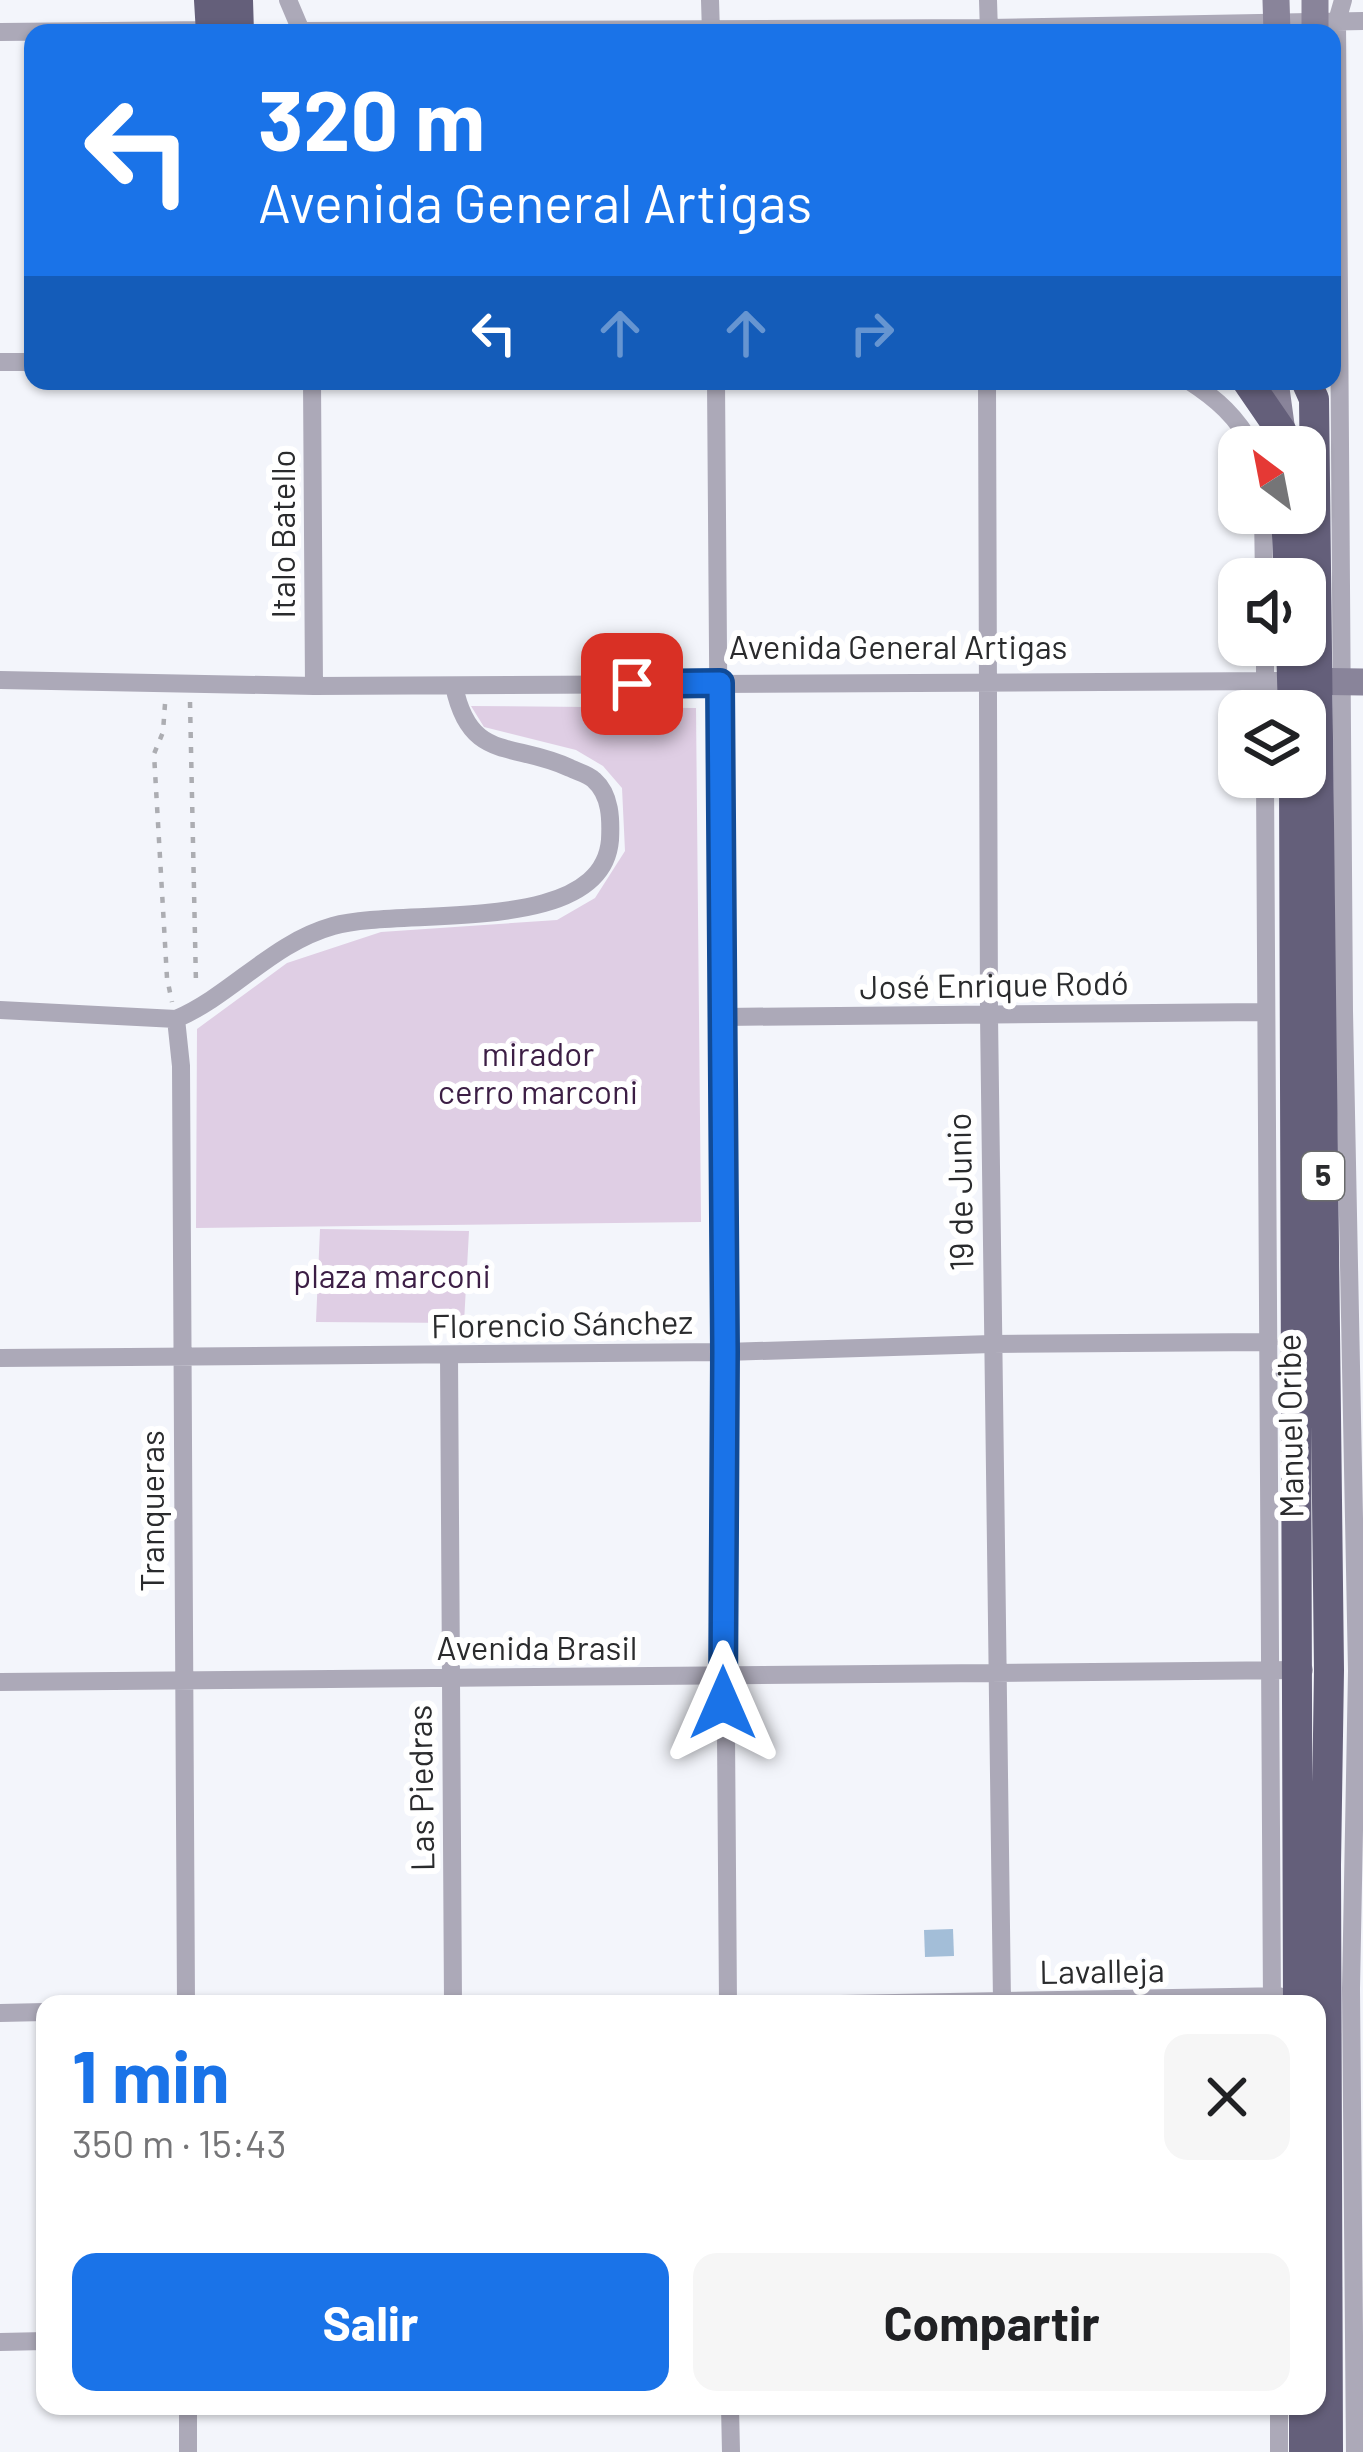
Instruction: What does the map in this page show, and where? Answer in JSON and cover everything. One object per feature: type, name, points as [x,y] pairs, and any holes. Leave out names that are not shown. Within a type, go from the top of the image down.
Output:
[{"type":"highway","points":[[217,24],[238,0]]},
{"type":"highway","points":[[1252,390],[1274,426]]},
{"type":"highway","name":"Manuel Oribe","points":[[1311,390],[1312,686],[1350,1671],[1312,1865]]},
{"type":"highway","name":"Manuel Oribe","points":[[1294,798],[1285,1669],[1312,1865],[1312,1995]]},
{"type":"highway","name":"Manuel Oribe","points":[[1326,2395],[1328,2452]]},
{"type":"highway","points":[[1304,2415],[1304,2452]]},
{"type":"main road","points":[[1277,390],[1281,426]]},
{"type":"street","points":[[1320,19],[1342,0]]},
{"type":"street","points":[[1146,24],[1363,21]]},
{"type":"street","points":[[1341,345],[1341,372]]},
{"type":"street","points":[[1342,361],[1363,361]]},
{"type":"street","name":"Italo Batello","points":[[312,390],[314,686]]},
{"type":"street","points":[[716,390],[728,1995]]},
{"type":"street","name":"19 de Junio","points":[[987,390],[988,1015],[1002,1995]]},
{"type":"street","points":[[1203,390],[1242,426]]},
{"type":"street","points":[[1312,1995],[1350,1671],[1356,1340],[1354,1011],[1312,686],[1339,390]]},
{"type":"street","name":"Manuel Oribe","points":[[1289,666],[1312,686]]},
{"type":"street","name":"Avenida General Artigas","points":[[0,680],[314,686],[1312,686]]},
{"type":"street","points":[[0,1010],[176,1019],[268,958],[332,926],[371,918],[556,903],[576,893],[597,874],[609,850],[611,826],[602,788],[592,777],[561,764],[474,735],[464,722],[454,686]]},
{"type":"street","name":"Manuel Oribe","points":[[1265,798],[1269,1342],[1285,1669],[1312,1995]]},
{"type":"street","name":"José Enrique Rodó","points":[[724,1018],[1265,1012]]},
{"type":"street","name":"Tranqueras","points":[[176,1019],[182,1066],[186,1995]]},
{"type":"street","name":"Florencio Sánchez","points":[[0,1358],[1269,1342]]},
{"type":"street","name":"Las Piedras","points":[[449,1355],[453,1995]]},
{"type":"street","name":"Avenida Brasil","points":[[0,1682],[1350,1671]]},
{"type":"street","points":[[0,2013],[36,2012]]},
{"type":"street","points":[[1326,2051],[1359,2184],[1355,2452]]},
{"type":"street","points":[[0,2342],[36,2341]]},
{"type":"street","points":[[188,2415],[188,2452]]},
{"type":"street","points":[[730,2415],[730,2452]]},
{"type":"street","points":[[1279,2415],[1279,2452]]},
{"type":"path","points":[[189,684],[196,1010]]},
{"type":"path","points":[[167,685],[163,732],[154,754],[167,978],[176,1019]]},
{"type":"green space","name":"mirador cerro marconi","points":[[471,706],[696,708],[701,1222],[196,1228],[197,1029],[287,963],[381,932],[557,920],[595,898],[625,851],[622,788],[603,766],[576,750],[484,727]]},
{"type":"green space","name":"plaza marconi","points":[[320,1229],[469,1231],[464,1323],[316,1322]]},
{"type":"building","points":[[953,1929],[954,1956],[925,1957],[924,1930]]},
{"type":"route","points":[[632,684],[720,683],[723,1703]]}]
